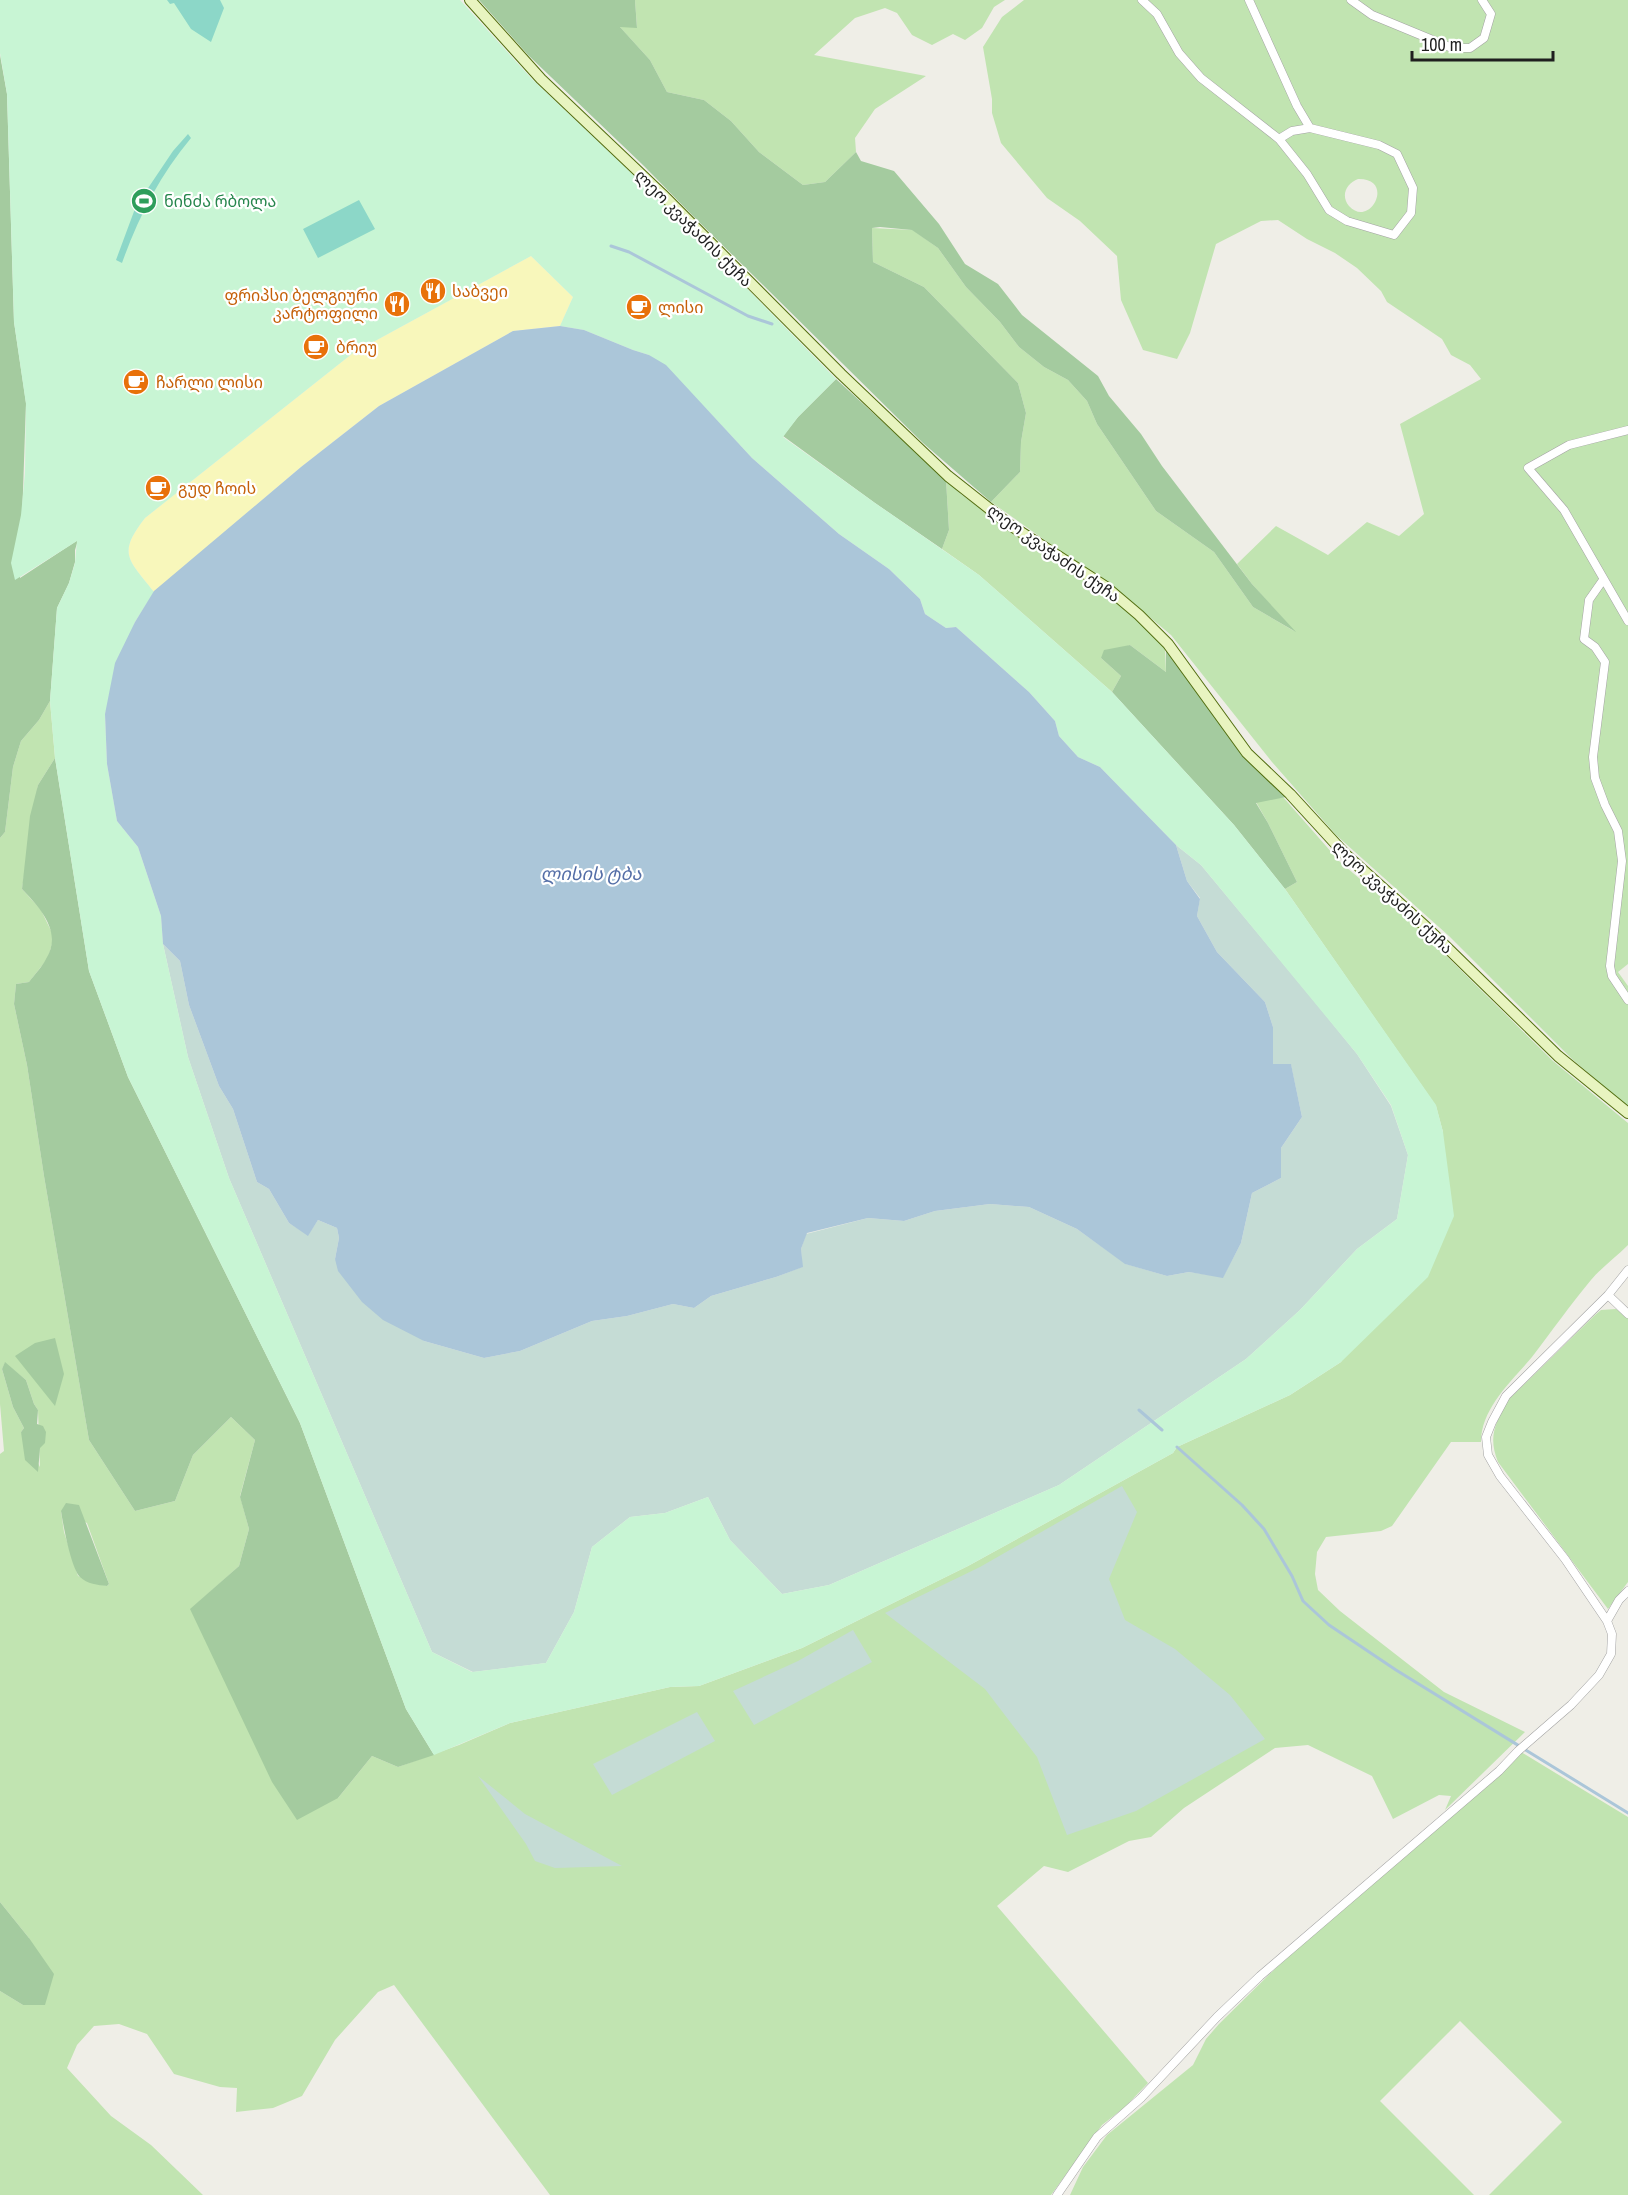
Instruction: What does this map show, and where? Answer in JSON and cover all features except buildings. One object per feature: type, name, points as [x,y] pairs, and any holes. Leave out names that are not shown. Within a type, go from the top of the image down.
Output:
[{"type":"main road","name":"ლეო კვაჭაძის ქუჩა","points":[[470,0],[541,79],[662,194],[841,374],[948,476],[1046,550],[1106,587],[1139,615],[1168,644],[1247,753],[1290,794],[1345,854],[1426,927],[1558,1056],[1628,1113]]},
{"type":"street","points":[[1142,0],[1157,14],[1179,53],[1201,78],[1279,139],[1307,174],[1329,210],[1347,220],[1394,235],[1411,213],[1413,188],[1397,154],[1379,145],[1310,128],[1292,131],[1279,139]]},
{"type":"street","points":[[1249,0],[1297,106],[1310,128]]},
{"type":"street","points":[[1350,0],[1372,15],[1452,48],[1470,48],[1484,38],[1491,14],[1482,0]]},
{"type":"street","points":[[1628,430],[1569,444],[1528,468],[1564,510],[1628,621]]},
{"type":"street","points":[[1603,580],[1589,600],[1584,639],[1595,647],[1605,662],[1593,757],[1602,796],[1618,831],[1622,861],[1610,966],[1612,976],[1628,1000]]},
{"type":"street","points":[[1058,2195],[1097,2138],[1141,2098],[1260,1976],[1499,1771],[1529,1740],[1571,1705],[1599,1675],[1611,1654],[1612,1635],[1607,1621],[1565,1559],[1500,1476],[1488,1455],[1486,1437],[1506,1396],[1608,1295],[1628,1269]]},
{"type":"street","points":[[1608,1295],[1628,1314]]},
{"type":"street","points":[[1607,1621],[1618,1600],[1628,1591]]},
{"type":"shaded area","points":[[0,0],[460,0],[532,79],[662,202],[836,379],[798,417],[783,437],[979,575],[1112,692],[1234,825],[1285,889],[1436,1105],[1443,1132],[1454,1216],[1428,1277],[1341,1362],[1290,1395],[1177,1447],[1173,1453],[968,1566],[802,1648],[699,1686],[670,1687],[510,1723],[434,1755],[406,1709],[300,1423],[128,1077],[89,971],[55,758],[50,701],[57,608],[69,583],[75,563],[77,541],[15,580],[11,563],[21,515],[25,473],[26,404],[14,322],[7,94],[0,53]],"holes":[[[531,256],[573,297],[560,326],[584,330],[649,355],[710,413],[752,458],[839,534],[889,569],[920,599],[925,614],[946,628],[956,627],[1029,692],[1055,721],[1059,736],[1078,757],[1100,767],[1176,845],[1201,865],[1357,1054],[1391,1105],[1408,1155],[1397,1219],[1357,1249],[1300,1310],[1246,1359],[1059,1485],[829,1585],[782,1594],[730,1540],[708,1497],[665,1513],[630,1517],[592,1547],[574,1612],[546,1663],[472,1672],[432,1652],[229,1178],[188,1057],[163,944],[161,916],[138,847],[117,821],[107,764],[105,714],[135,622],[154,592],[132,564],[129,556],[131,540],[145,518],[353,353]]]},
{"type":"shaded area","points":[[167,0],[220,0],[224,8],[211,42],[191,29],[174,3],[170,4]]},
{"type":"shaded area","points":[[479,0],[635,0],[637,28],[620,27],[650,60],[667,92],[704,100],[731,121],[759,152],[803,185],[825,182],[856,152],[861,161],[894,171],[939,224],[965,264],[998,284],[1022,315],[1098,376],[1109,396],[1141,434],[1162,466],[1252,584],[1296,632],[1253,607],[1214,552],[1156,511],[1097,424],[1087,401],[1068,380],[1044,367],[1019,347],[1000,322],[966,287],[938,248],[912,230],[872,228],[873,262],[924,287],[1018,383],[1026,413],[1021,442],[1020,472],[991,502],[923,443],[644,166],[528,55]]},
{"type":"shaded area","points":[[635,0],[1005,0],[994,7],[982,28],[965,40],[953,34],[932,45],[912,35],[897,13],[885,8],[855,18],[814,55],[926,76],[875,109],[855,138],[856,152],[825,182],[803,185],[759,152],[731,121],[704,100],[667,92],[650,60],[619,26],[637,27]]},
{"type":"shaded area","points":[[1024,0],[1628,0],[1628,964],[1618,972],[1628,986],[1628,1107],[1572,1059],[1449,936],[1336,835],[1272,762],[1171,635],[1127,598],[991,502],[1020,472],[1021,442],[1026,413],[1018,383],[924,287],[873,262],[872,228],[913,230],[938,248],[966,287],[1000,322],[1019,347],[1044,367],[1068,380],[1087,401],[1097,424],[1156,511],[1214,552],[1253,607],[1294,631],[1237,564],[1276,526],[1328,555],[1367,522],[1399,536],[1424,514],[1400,424],[1481,379],[1470,365],[1451,355],[1442,339],[1387,302],[1381,291],[1357,268],[1278,220],[1261,221],[1216,244],[1190,333],[1177,359],[1143,350],[1121,300],[1117,256],[1080,221],[1047,198],[1001,143],[992,113],[992,99],[983,47],[1002,17]],"holes":[[[1358,179],[1369,181],[1376,186],[1376,201],[1365,211],[1357,211],[1346,202],[1346,190]]]},
{"type":"shaded area","points":[[0,55],[7,94],[14,322],[26,403],[20,578],[78,540],[69,583],[57,608],[50,701],[39,720],[21,741],[13,767],[5,832],[0,838]]},
{"type":"shaded area","name":"ნინძა რბოლა","points":[[188,134],[191,138],[169,167],[151,198],[122,263],[116,260],[136,206],[173,151]]},
{"type":"shaded area","points":[[359,200],[375,229],[318,258],[303,229]]},
{"type":"shaded area","points":[[836,379],[946,480],[949,530],[942,549],[783,436],[798,417]]},
{"type":"shaded area","points":[[946,480],[962,495],[1008,528],[1137,617],[1165,647],[1166,672],[1130,645],[1101,658],[1121,676],[1112,692],[979,575],[942,549],[949,530]]},
{"type":"shaded area","points":[[1130,645],[1166,672],[1166,647],[1286,797],[1256,803],[1297,882],[1285,889],[1234,825],[1112,692],[1121,676],[1101,658],[1104,650]]},
{"type":"shaded area","points":[[50,701],[55,758],[38,785],[22,889],[41,910],[54,937],[48,958],[29,982],[16,984],[14,1004],[27,1065],[89,1440],[135,1511],[175,1501],[193,1455],[231,1417],[255,1440],[240,1496],[249,1529],[239,1566],[191,1609],[338,1798],[372,1756],[398,1767],[459,1745],[510,1723],[670,1687],[699,1686],[802,1648],[968,1566],[1173,1453],[1177,1447],[1290,1395],[1341,1362],[1443,1132],[1436,1106],[1285,889],[1297,882],[1256,802],[1283,797],[1340,862],[1418,928],[1553,1061],[1628,1123],[1628,1245],[1591,1280],[1532,1357],[1507,1385],[1486,1418],[1481,1442],[1451,1442],[1392,1526],[1381,1531],[1326,1537],[1317,1552],[1315,1574],[1318,1590],[1340,1611],[1444,1692],[1525,1732],[1445,1810],[1451,1796],[1439,1795],[1393,1819],[1372,1776],[1308,1745],[1275,1748],[1184,1808],[1151,1837],[1129,1841],[1068,1872],[1044,1866],[997,1906],[1148,2083],[1125,2107],[1102,2125],[1051,2195],[550,2195],[394,1985],[378,1992],[335,2040],[302,2096],[273,2108],[236,2112],[237,2088],[220,2087],[174,2074],[147,2034],[119,2024],[94,2026],[77,2045],[67,2068],[111,2116],[151,2145],[203,2195],[0,2195],[0,1991],[23,2005],[29,1938],[0,1902],[0,1454],[4,1451],[0,1404],[0,838],[5,832],[13,767],[21,741],[39,720]],"holes":[[[5,1363],[26,1380],[38,1410],[40,1467],[21,1432],[24,1428],[13,1407],[2,1369]],[[61,1511],[87,1523],[109,1584],[107,1586],[78,1576],[64,1532]]]},
{"type":"shaded area","points":[[55,758],[89,971],[128,1077],[300,1423],[406,1709],[434,1755],[398,1767],[372,1756],[338,1798],[297,1820],[272,1782],[190,1609],[239,1566],[249,1529],[240,1497],[255,1440],[231,1417],[193,1455],[175,1501],[135,1511],[89,1440],[27,1065],[14,1004],[16,984],[29,982],[51,949],[51,930],[47,921],[22,889],[30,816],[38,785]]},
{"type":"shaded area","points":[[1176,845],[1201,865],[1314,1001],[1357,1054],[1391,1106],[1408,1155],[1397,1219],[1357,1249],[1300,1310],[1246,1359],[1059,1485],[829,1585],[782,1594],[730,1540],[708,1497],[665,1513],[630,1517],[592,1547],[574,1612],[546,1663],[473,1672],[432,1652],[229,1178],[188,1057],[163,944],[180,961],[189,1005],[219,1086],[233,1109],[257,1182],[269,1189],[289,1223],[308,1235],[318,1220],[337,1228],[339,1238],[335,1259],[424,1341],[484,1358],[520,1351],[592,1321],[627,1316],[673,1304],[694,1308],[711,1296],[802,1267],[801,1249],[806,1234],[868,1218],[904,1221],[935,1211],[990,1204],[1029,1207],[1077,1229],[1126,1264],[1167,1276],[1189,1272],[1223,1277],[1241,1243],[1252,1193],[1281,1178],[1281,1148],[1302,1117],[1291,1065],[1273,1064],[1273,1027],[1265,1002],[1217,952],[1197,916],[1200,898],[1187,881]]},
{"type":"shaded area","points":[[1616,1309],[1628,1317],[1628,1582],[1608,1609],[1498,1462],[1493,1438],[1496,1424],[1507,1401],[1595,1315],[1601,1310]]},
{"type":"shaded area","points":[[55,1338],[64,1374],[55,1406],[15,1356],[35,1343]]},
{"type":"shaded area","points":[[5,1362],[26,1380],[38,1410],[37,1424],[43,1426],[46,1432],[45,1443],[40,1448],[38,1472],[25,1460],[21,1432],[24,1428],[13,1407],[2,1369]]},
{"type":"shaded area","points":[[1122,1486],[1137,1512],[1109,1579],[1125,1620],[1175,1649],[1230,1695],[1265,1739],[1136,1811],[1067,1835],[1037,1757],[985,1689],[885,1613],[980,1567]]},
{"type":"shaded area","points":[[66,1503],[79,1505],[109,1584],[107,1586],[86,1581],[77,1572],[68,1546],[61,1511]]},
{"type":"shaded area","points":[[853,1630],[872,1662],[754,1725],[733,1691],[798,1661]]},
{"type":"shaded area","points":[[697,1712],[715,1741],[612,1795],[593,1764]]},
{"type":"shaded area","points":[[1521,1752],[1628,1817],[1628,2195],[1489,2195],[1562,2122],[1460,2021],[1380,2101],[1474,2195],[1070,2195],[1083,2167],[1107,2135],[1193,2065],[1206,2039],[1280,1964]]},
{"type":"shaded area","points":[[478,1776],[525,1814],[622,1866],[555,1868],[535,1861],[526,1844]]},
{"type":"shaded area","points":[[0,1902],[54,1974],[45,2005],[23,2005],[0,1991]]},
{"type":"sand","points":[[531,256],[573,297],[560,326],[513,331],[379,406],[301,467],[154,592],[132,564],[129,556],[131,540],[145,518],[353,353]]},
{"type":"water","name":"ლისის ტბა","points":[[560,326],[584,330],[649,355],[666,365],[752,458],[839,534],[889,569],[920,599],[925,614],[946,628],[956,627],[1029,692],[1055,721],[1059,736],[1078,757],[1100,767],[1176,845],[1187,881],[1200,899],[1197,916],[1217,952],[1265,1002],[1273,1027],[1273,1064],[1291,1064],[1302,1117],[1281,1148],[1281,1178],[1252,1193],[1241,1243],[1223,1278],[1189,1272],[1167,1276],[1125,1264],[1077,1229],[1029,1207],[990,1204],[935,1211],[904,1221],[868,1218],[807,1233],[801,1249],[803,1267],[711,1296],[694,1308],[673,1304],[627,1316],[592,1321],[520,1351],[484,1358],[424,1341],[383,1320],[362,1302],[338,1271],[335,1259],[339,1238],[337,1228],[318,1220],[308,1236],[289,1223],[269,1189],[257,1182],[233,1109],[219,1086],[189,1005],[180,961],[163,944],[161,916],[138,847],[117,821],[107,764],[105,714],[115,663],[135,622],[154,591],[301,467],[379,406],[513,331]]},
{"type":"waterway","points":[[611,246],[629,252],[748,316],[772,324]]},
{"type":"waterway","points":[[1139,1410],[1162,1430]]},
{"type":"waterway","points":[[1177,1447],[1242,1505],[1264,1529],[1292,1576],[1303,1601],[1329,1625],[1396,1670],[1628,1813]]},
{"type":"place","name":"ნინძა რბოლა","points":[[144,201]]},
{"type":"place","name":"საბვეი","points":[[433,291]]},
{"type":"place","name":"ფრიპსი ბელგიური კარტოფილი","points":[[397,304]]},
{"type":"place","name":"ლისი","points":[[639,307]]},
{"type":"place","name":"ბრიუ","points":[[316,347]]},
{"type":"place","name":"ჩარლი ლისი","points":[[136,382]]},
{"type":"place","name":"გუდ ჩოის","points":[[158,488]]}]
